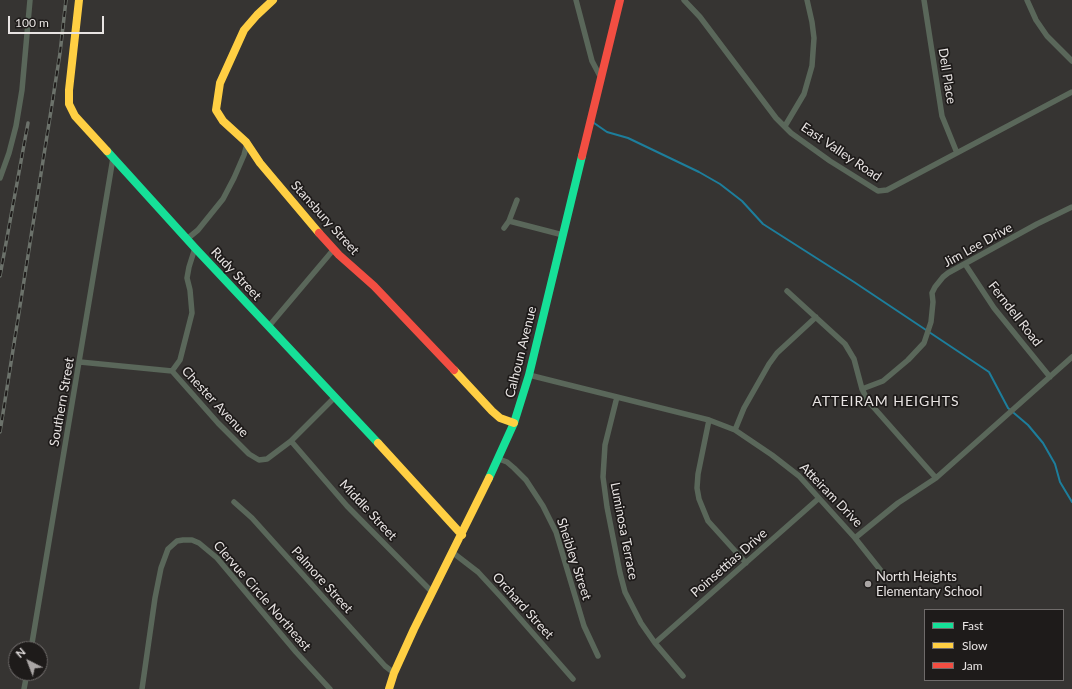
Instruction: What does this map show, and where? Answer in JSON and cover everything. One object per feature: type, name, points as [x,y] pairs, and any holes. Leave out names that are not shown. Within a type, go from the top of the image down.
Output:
[{"type":"street","points":[[0,178],[9,153],[16,126],[23,82],[30,0]]},
{"type":"street","name":"Rudy Street","points":[[80,0],[69,90],[69,104],[75,116],[195,248],[462,535]]},
{"type":"street","name":"Stansbury Street","points":[[273,0],[244,30],[220,83],[216,110],[223,121],[248,144],[260,162],[298,210],[334,249],[374,286],[492,411],[500,418],[514,423]]},
{"type":"street","points":[[576,0],[592,61],[601,79]]},
{"type":"street","name":"Calhoun Avenue","points":[[388,689],[432,592],[499,459],[514,423],[563,235],[620,0]]},
{"type":"street","name":"East Valley Road","points":[[684,0],[700,17],[776,118],[791,133],[830,161],[878,191],[887,190],[1072,92]]},
{"type":"street","points":[[785,126],[804,94],[812,66],[814,38],[807,0]]},
{"type":"street","name":"Dell Place","points":[[924,0],[942,116],[957,153]]},
{"type":"street","points":[[1027,0],[1036,20],[1047,36],[1072,62]]},
{"type":"street","points":[[187,239],[198,230],[223,199],[234,178],[248,144]]},
{"type":"street","name":"Southern Street","points":[[32,641],[113,158]]},
{"type":"street","points":[[504,228],[509,221],[517,200]]},
{"type":"street","name":"Jim Lee Drive","points":[[862,389],[883,381],[915,353],[924,343],[929,329],[933,302],[932,294],[935,287],[948,273],[1037,224],[1072,207]]},
{"type":"street","points":[[509,221],[563,235]]},
{"type":"street","points":[[172,371],[180,360],[192,313],[190,290],[187,278],[195,248]]},
{"type":"street","points":[[269,326],[334,249]]},
{"type":"street","name":"Ferndell Road","points":[[965,264],[994,308],[1050,376]]},
{"type":"street","points":[[787,291],[850,350],[862,389],[873,409],[936,478]]},
{"type":"street","points":[[735,430],[744,408],[769,364],[777,353],[816,317]]},
{"type":"street","name":"Atteiram Drive","points":[[528,374],[709,420],[735,430],[753,441],[799,476],[818,499],[855,538],[898,504],[936,478],[1072,358]]},
{"type":"street","name":"Chester Avenue","points":[[80,362],[172,371],[218,423],[249,454],[259,460],[267,459],[291,440]]},
{"type":"street","points":[[291,440],[335,397]]},
{"type":"street","name":"Luminosa Terrace","points":[[617,397],[605,449],[603,478],[605,496],[620,573],[625,592],[641,623],[655,643],[683,676]]},
{"type":"street","points":[[709,420],[698,474],[697,488],[699,499],[708,521],[746,563]]},
{"type":"street","name":"Middle Street","points":[[291,440],[347,506],[432,592]]},
{"type":"street","name":"Sheibley Street","points":[[499,459],[514,468],[526,480],[543,506],[553,525],[584,626],[598,656]]},
{"type":"street","name":"Poinsettias Drive","points":[[655,643],[818,499]]},
{"type":"street","name":"Palmore Street","points":[[234,502],[252,518],[385,666],[394,673]]},
{"type":"street","points":[[855,538],[882,572]]},
{"type":"street","name":"Clervue Circle Northeast","points":[[142,689],[154,598],[161,568],[168,548],[177,541],[183,540],[192,540],[199,543],[217,558],[296,652],[330,689]]},
{"type":"street","name":"Orchard Street","points":[[452,552],[478,572],[573,679]]},
{"type":"waterway","points":[[593,121],[607,132],[628,138],[699,172],[720,184],[742,201],[763,224],[854,282],[989,372],[1008,408],[1028,425],[1043,443],[1055,464],[1060,482],[1072,502]]},
{"type":"railway","points":[[0,432],[60,53],[66,0]]},
{"type":"railway","points":[[0,276],[28,123]]},
{"type":"traffic: fast","points":[[107,151],[195,248],[378,443]]},
{"type":"traffic: fast","points":[[489,478],[514,423],[529,375],[582,156]]},
{"type":"traffic: slow","points":[[79,0],[69,90],[69,104],[75,116],[107,151]]},
{"type":"traffic: slow","points":[[273,0],[244,30],[220,83],[216,110],[223,121],[246,142],[260,163],[319,233]]},
{"type":"traffic: slow","points":[[454,370],[492,411],[500,418],[514,423]]},
{"type":"traffic: slow","points":[[378,443],[462,535]]},
{"type":"traffic: slow","points":[[389,689],[394,673],[414,629],[489,478]]},
{"type":"traffic: jam","points":[[582,156],[620,0]]},
{"type":"traffic: jam","points":[[319,233],[339,255],[374,286],[454,370]]},
{"type":"place","name":"North Heights Elementary School","points":[[868,584]]},
{"type":"district","name":"ATTEIRAM HEIGHTS","points":[[886,401]]}]
